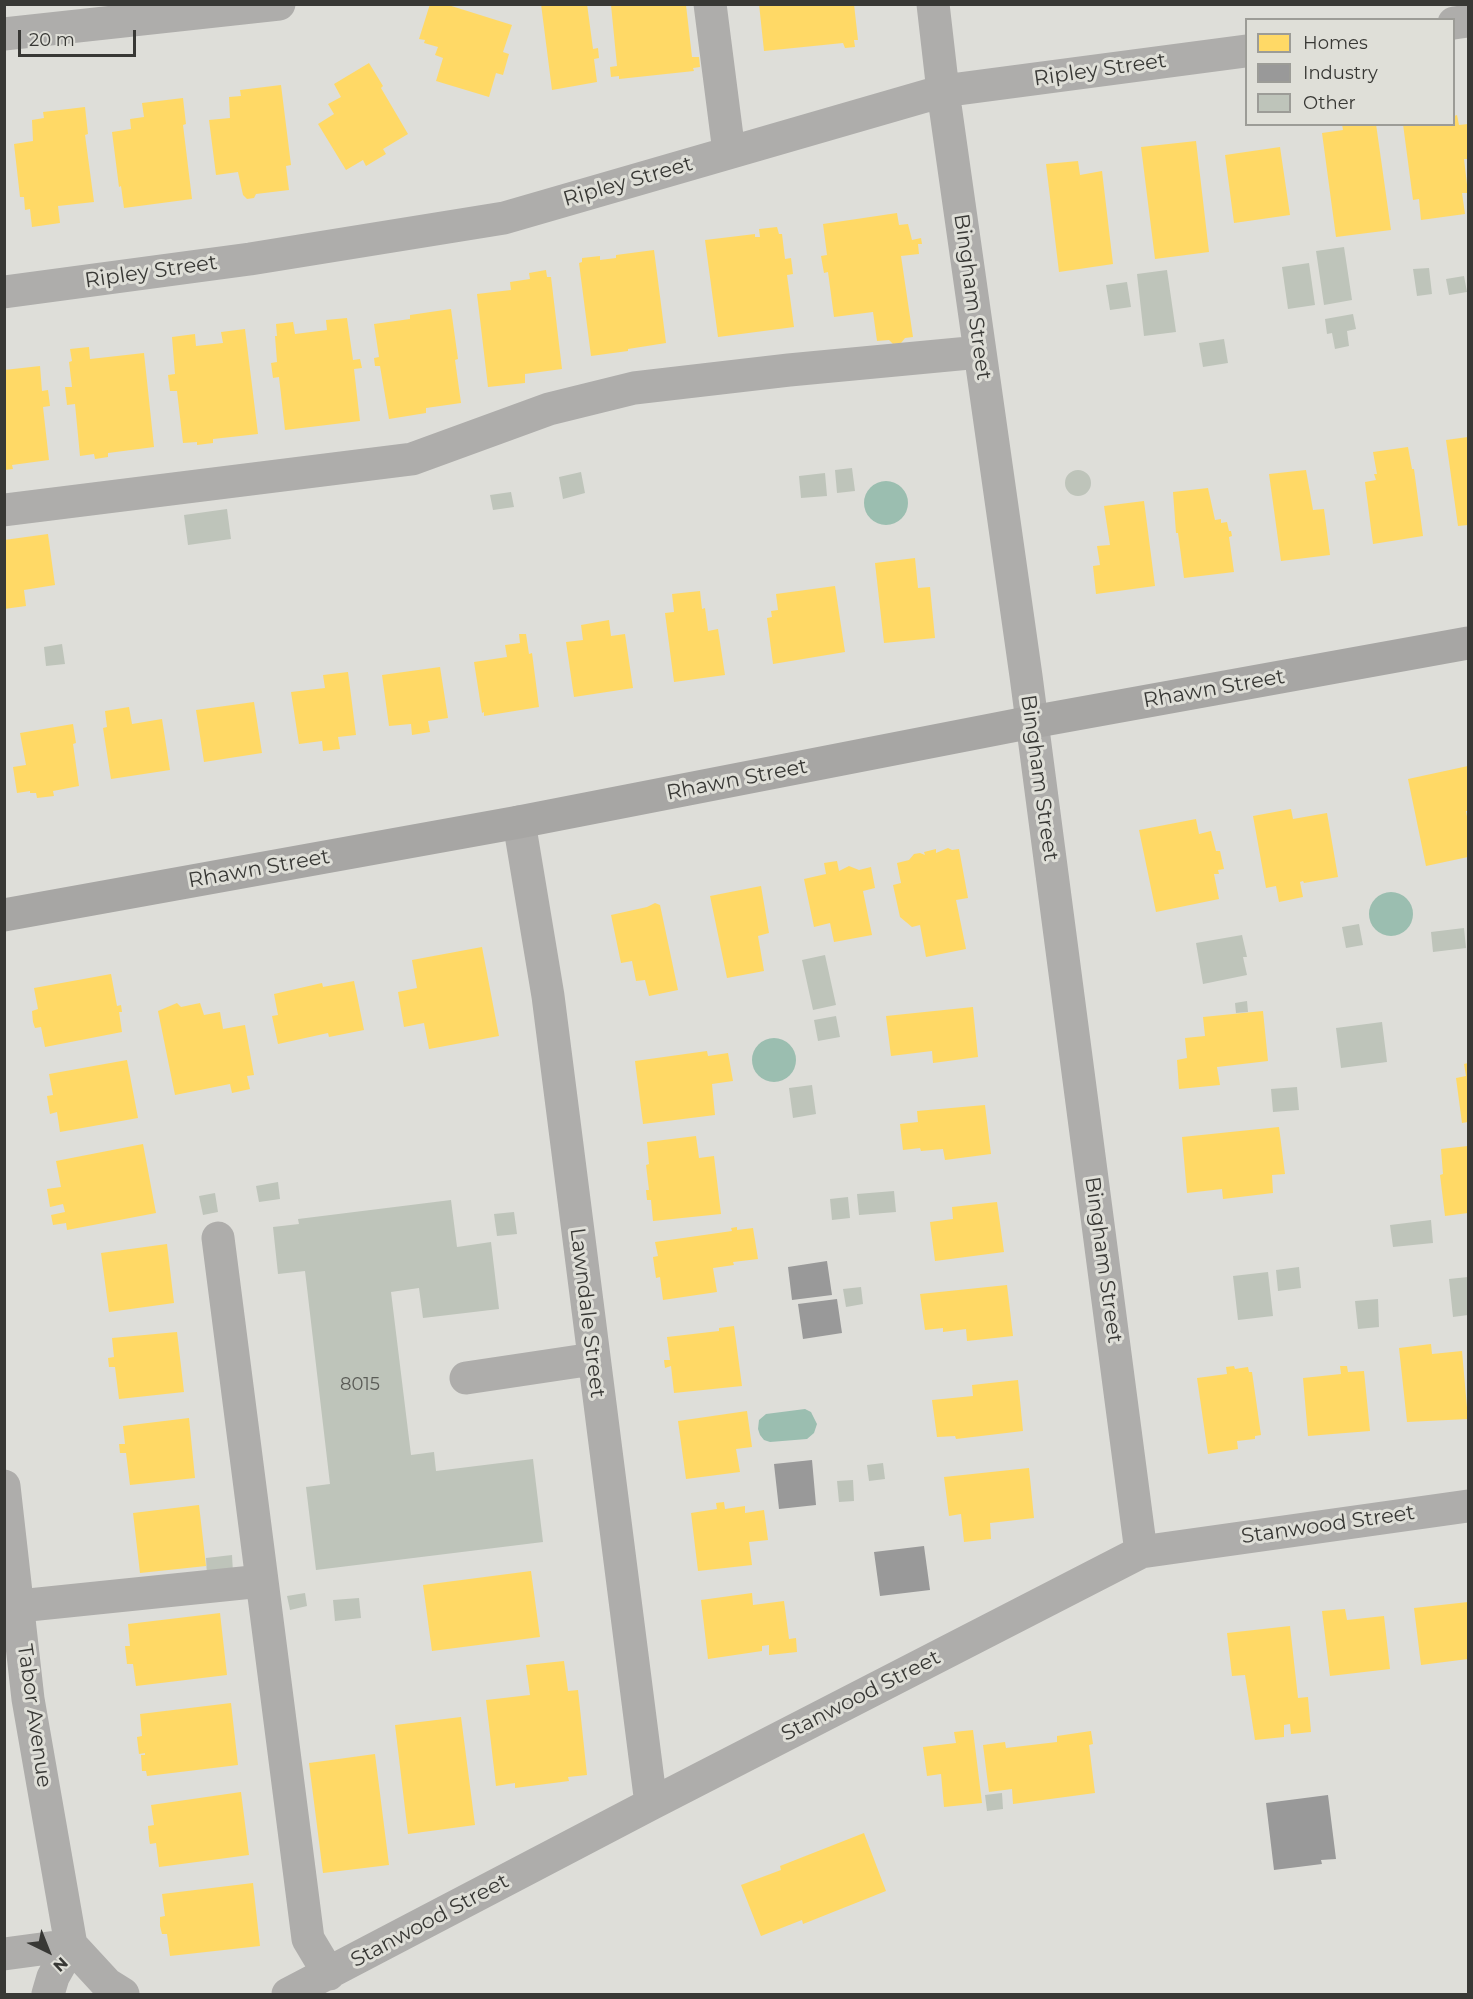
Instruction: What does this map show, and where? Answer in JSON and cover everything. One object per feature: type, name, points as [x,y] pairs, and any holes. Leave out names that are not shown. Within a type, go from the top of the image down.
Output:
[{"type":"main road","name":"Rhawn Street","points":[[4,915],[519,822],[1032,722],[1468,643]]},
{"type":"street","points":[[4,34],[279,4]]},
{"type":"street","points":[[710,4],[729,152]]},
{"type":"street","name":"Bingham Street","points":[[933,4],[943,91],[1032,722],[1141,1552]]},
{"type":"street","name":"Ripley Street","points":[[4,292],[250,259],[504,218],[943,91],[1245,51]]},
{"type":"street","points":[[4,510],[412,459],[549,409],[634,388],[789,370],[980,352]]},
{"type":"street","name":"Lawndale Street","points":[[519,822],[548,996],[651,1804]]},
{"type":"street","points":[[218,1238],[308,1939],[329,1974]]},
{"type":"street","points":[[466,1378],[593,1359]]},
{"type":"street","name":"Tabor Avenue","points":[[4,1486],[19,1606],[16,1701],[70,1945]]},
{"type":"street","name":"Stanwood Street","points":[[288,1995],[651,1804],[1141,1552],[1468,1506]]},
{"type":"street","points":[[19,1606],[262,1581]]},
{"type":"street","points":[[4,1954],[70,1945]]},
{"type":"street","points":[[48,1995],[53,1977],[70,1945]]},
{"type":"street","points":[[70,1945],[107,1984],[123,1995]]},
{"type":"shaded area","points":[[886,481],[901,488],[908,503],[901,518],[886,525],[871,518],[864,503],[871,488]]},
{"type":"shaded area","points":[[1391,892],[1406,899],[1413,914],[1406,929],[1391,936],[1376,929],[1369,914],[1376,899]]},
{"type":"shaded area","points":[[774,1038],[789,1045],[796,1060],[789,1075],[774,1082],[759,1075],[752,1060],[759,1045]]},
{"type":"shaded area","points":[[805,1409],[811,1412],[817,1424],[814,1433],[807,1439],[770,1442],[764,1440],[760,1435],[759,1420],[766,1414]]},
{"type":"building: Homes","points":[[430,4],[445,4],[512,25],[503,52],[509,54],[503,75],[496,73],[489,97],[436,81],[443,58],[435,55],[438,47],[419,39]]},
{"type":"building: Homes","points":[[541,4],[587,4],[593,49],[598,48],[599,58],[594,59],[597,82],[552,90]]},
{"type":"building: Homes","points":[[759,4],[854,4],[858,40],[854,40],[855,47],[845,48],[843,43],[764,51]]},
{"type":"building: Homes","points":[[611,5],[686,5],[692,57],[699,57],[700,67],[693,68],[694,71],[619,79],[619,76],[611,77],[610,67],[617,66]]},
{"type":"building: Homes","points":[[369,63],[408,134],[383,149],[386,154],[366,166],[363,160],[346,170],[318,124],[334,114],[328,104],[341,97],[334,84]]},
{"type":"building: Homes","points":[[281,85],[291,165],[286,166],[289,190],[256,194],[254,198],[247,199],[243,195],[238,172],[216,175],[209,120],[230,118],[229,97],[241,96],[240,90]]},
{"type":"building: Homes","points":[[183,98],[186,124],[183,125],[192,199],[124,208],[112,132],[131,129],[130,119],[144,117],[142,103]]},
{"type":"building: Homes","points":[[85,107],[88,134],[85,135],[94,202],[58,206],[60,223],[32,227],[30,209],[25,210],[24,197],[20,197],[14,144],[33,141],[32,120],[44,118],[43,112]]},
{"type":"building: Homes","points":[[1457,115],[1459,125],[1468,124],[1468,159],[1464,159],[1468,193],[1462,193],[1465,214],[1421,220],[1419,199],[1413,200],[1403,126],[1455,126],[1455,116]]},
{"type":"building: Homes","points":[[1342,126],[1376,126],[1391,230],[1336,237],[1322,133],[1343,130]]},
{"type":"building: Homes","points":[[1196,141],[1209,252],[1155,259],[1141,147]]},
{"type":"building: Homes","points":[[1280,147],[1290,215],[1234,223],[1225,155]]},
{"type":"building: Homes","points":[[1078,161],[1080,175],[1102,171],[1113,264],[1059,272],[1046,164]]},
{"type":"building: Homes","points":[[897,213],[899,225],[908,224],[912,240],[921,238],[922,244],[918,244],[919,254],[901,256],[913,337],[893,344],[889,340],[877,341],[873,312],[834,317],[828,272],[824,273],[821,256],[827,255],[823,224]]},
{"type":"building: Homes","points":[[777,227],[779,234],[782,234],[785,259],[791,258],[793,274],[787,275],[794,327],[718,337],[705,240],[755,234],[755,237],[760,237],[759,229]]},
{"type":"building: Homes","points":[[654,250],[666,343],[591,356],[579,263],[582,262],[582,258],[600,256],[600,260],[616,258],[616,255]]},
{"type":"building: Homes","points":[[546,270],[547,277],[551,277],[562,369],[525,374],[525,383],[488,387],[477,294],[511,290],[510,282],[530,279],[529,273]]},
{"type":"building: Homes","points":[[451,309],[461,403],[426,408],[426,413],[389,419],[380,366],[375,366],[374,358],[379,357],[374,324],[410,319],[410,315]]},
{"type":"building: Homes","points":[[347,318],[353,360],[360,359],[362,368],[354,369],[360,421],[285,430],[279,377],[273,378],[271,363],[277,362],[276,324],[293,322],[295,334],[327,330],[326,320]]},
{"type":"building: Homes","points":[[245,329],[258,434],[213,439],[213,443],[197,445],[197,442],[183,443],[177,391],[170,391],[168,375],[175,374],[172,337],[195,334],[196,346],[223,343],[221,332]]},
{"type":"building: Homes","points":[[89,347],[90,359],[144,353],[154,447],[108,453],[108,457],[95,459],[94,454],[80,456],[75,404],[67,405],[65,387],[72,387],[70,349]]},
{"type":"building: Homes","points":[[40,366],[42,391],[48,390],[50,406],[43,407],[49,460],[12,465],[13,469],[4,470],[4,370]]},
{"type":"building: Homes","points":[[1468,437],[1468,525],[1458,526],[1446,440]]},
{"type":"building: Homes","points":[[1408,447],[1412,469],[1414,469],[1423,536],[1373,544],[1365,482],[1376,480],[1373,452]]},
{"type":"building: Homes","points":[[1306,470],[1313,510],[1324,509],[1330,555],[1281,561],[1269,474]]},
{"type":"building: Homes","points":[[1208,488],[1215,520],[1221,519],[1221,523],[1227,522],[1229,531],[1231,531],[1232,536],[1229,537],[1234,572],[1184,578],[1178,533],[1176,533],[1173,492]]},
{"type":"building: Homes","points":[[1144,501],[1155,586],[1096,594],[1093,566],[1100,565],[1097,546],[1110,545],[1104,506]]},
{"type":"building: Homes","points":[[48,534],[55,585],[24,590],[26,606],[4,609],[4,540]]},
{"type":"building: Homes","points":[[915,558],[918,588],[930,587],[935,638],[884,643],[875,563]]},
{"type":"building: Homes","points":[[835,586],[845,652],[773,664],[767,618],[772,617],[771,611],[778,610],[776,594]]},
{"type":"building: Homes","points":[[700,591],[708,631],[718,629],[725,675],[674,682],[665,613],[674,612],[672,594]]},
{"type":"building: Homes","points":[[609,620],[611,636],[625,634],[633,688],[574,697],[566,642],[583,640],[581,625]]},
{"type":"building: Homes","points":[[519,634],[526,634],[529,654],[532,653],[539,707],[484,716],[474,662],[507,657],[505,645],[520,643]]},
{"type":"building: Homes","points":[[440,667],[448,718],[428,721],[430,732],[412,735],[411,724],[389,726],[382,675]]},
{"type":"building: Homes","points":[[348,672],[356,735],[338,737],[340,749],[323,751],[322,741],[299,744],[291,692],[325,688],[323,675]]},
{"type":"building: Homes","points":[[254,702],[262,753],[204,762],[196,710]]},
{"type":"building: Homes","points":[[129,707],[132,724],[162,719],[170,770],[111,779],[103,728],[107,727],[105,711]]},
{"type":"building: Homes","points":[[73,724],[76,743],[73,744],[79,786],[53,791],[54,796],[37,798],[36,793],[30,793],[30,791],[17,793],[13,767],[26,765],[20,733]]},
{"type":"building: Homes","points":[[1468,766],[1468,811],[1466,811],[1468,857],[1426,866],[1408,779]]},
{"type":"building: Homes","points":[[1291,809],[1293,819],[1327,813],[1338,877],[1300,882],[1303,897],[1279,902],[1276,886],[1266,888],[1253,816]]},
{"type":"building: Homes","points":[[1196,819],[1199,834],[1211,831],[1216,851],[1220,851],[1224,869],[1218,870],[1219,874],[1214,874],[1219,899],[1156,912],[1139,830]]},
{"type":"building: Homes","points":[[948,848],[959,849],[968,898],[956,900],[966,949],[926,957],[920,925],[912,927],[900,917],[893,885],[901,883],[897,863],[909,860],[914,854],[925,855],[924,852],[936,849],[936,853]]},
{"type":"building: Homes","points":[[837,861],[839,871],[849,866],[859,870],[871,867],[875,888],[863,891],[872,935],[834,942],[830,923],[814,927],[804,879],[826,874],[824,863]]},
{"type":"building: Homes","points":[[761,886],[769,933],[758,936],[764,971],[727,978],[710,896]]},
{"type":"building: Homes","points":[[655,903],[660,905],[678,990],[649,996],[645,980],[636,981],[632,961],[621,963],[611,915]]},
{"type":"building: Homes","points":[[482,947],[499,1036],[429,1049],[424,1023],[404,1027],[398,992],[417,988],[412,960]]},
{"type":"building: Homes","points":[[111,974],[117,1006],[121,1005],[122,1012],[119,1012],[122,1032],[45,1047],[41,1027],[35,1028],[33,1022],[32,1011],[38,1009],[34,988]]},
{"type":"building: Homes","points":[[354,981],[364,1030],[329,1037],[328,1033],[278,1044],[272,1016],[278,1015],[274,994],[322,983],[323,987]]},
{"type":"building: Homes","points":[[177,1003],[181,1007],[200,1003],[204,1015],[220,1012],[223,1029],[245,1025],[254,1075],[247,1076],[250,1089],[232,1093],[230,1084],[175,1095],[158,1011]]},
{"type":"building: Homes","points":[[973,1007],[978,1057],[933,1063],[932,1051],[891,1056],[886,1016]]},
{"type":"building: Homes","points":[[1263,1011],[1268,1061],[1217,1067],[1220,1085],[1179,1089],[1177,1060],[1187,1058],[1185,1038],[1205,1036],[1203,1017]]},
{"type":"building: Homes","points":[[707,1051],[708,1056],[728,1053],[733,1081],[712,1084],[715,1115],[643,1124],[635,1061]]},
{"type":"building: Homes","points":[[127,1060],[138,1118],[60,1132],[57,1112],[50,1114],[47,1096],[53,1095],[49,1074]]},
{"type":"building: Homes","points":[[1468,1063],[1468,1122],[1462,1123],[1456,1078],[1466,1076],[1464,1064]]},
{"type":"building: Homes","points":[[985,1105],[991,1154],[945,1160],[943,1149],[903,1150],[900,1124],[918,1122],[917,1111]]},
{"type":"building: Homes","points":[[1279,1127],[1285,1174],[1272,1175],[1273,1193],[1223,1199],[1222,1189],[1187,1193],[1182,1137]]},
{"type":"building: Homes","points":[[696,1136],[699,1158],[714,1156],[721,1214],[653,1221],[651,1200],[647,1200],[646,1190],[649,1190],[646,1165],[649,1164],[647,1142]]},
{"type":"building: Homes","points":[[143,1144],[156,1213],[67,1230],[66,1223],[53,1225],[51,1215],[65,1212],[63,1204],[50,1207],[47,1189],[61,1187],[56,1161]]},
{"type":"building: Homes","points":[[1468,1146],[1468,1213],[1445,1216],[1440,1175],[1443,1174],[1441,1149]]},
{"type":"building: Homes","points":[[997,1202],[1004,1252],[935,1261],[930,1222],[953,1219],[952,1207]]},
{"type":"building: Homes","points":[[737,1227],[737,1230],[753,1228],[758,1259],[733,1262],[734,1265],[713,1268],[717,1292],[663,1300],[660,1277],[656,1278],[653,1257],[658,1256],[655,1242],[732,1231],[731,1228]]},
{"type":"building: Homes","points":[[167,1244],[174,1303],[109,1312],[101,1253]]},
{"type":"building: Homes","points":[[1007,1285],[1013,1336],[967,1341],[966,1329],[943,1332],[943,1328],[925,1330],[920,1294]]},
{"type":"building: Homes","points":[[734,1326],[742,1386],[674,1393],[671,1366],[665,1368],[664,1360],[670,1360],[667,1337],[719,1331],[719,1328]]},
{"type":"building: Homes","points":[[177,1332],[184,1392],[119,1399],[115,1367],[109,1367],[108,1358],[114,1357],[112,1338]]},
{"type":"building: Homes","points":[[1431,1344],[1432,1354],[1462,1351],[1468,1419],[1407,1422],[1399,1348]]},
{"type":"building: Homes","points":[[1234,1366],[1235,1369],[1248,1367],[1249,1372],[1252,1372],[1261,1435],[1255,1436],[1255,1439],[1237,1441],[1238,1449],[1208,1454],[1197,1378],[1227,1374],[1226,1367]]},
{"type":"building: Homes","points":[[1340,1366],[1347,1366],[1348,1372],[1364,1371],[1370,1431],[1308,1436],[1303,1378],[1341,1374]]},
{"type":"building: Homes","points":[[1018,1380],[1023,1431],[956,1439],[955,1436],[937,1437],[932,1400],[973,1396],[972,1385]]},
{"type":"building: Homes","points":[[747,1411],[752,1447],[736,1449],[740,1472],[686,1479],[678,1421]]},
{"type":"building: Homes","points":[[189,1418],[195,1478],[130,1485],[126,1453],[120,1453],[119,1444],[125,1444],[123,1426]]},
{"type":"building: Homes","points":[[1029,1468],[1034,1518],[990,1523],[991,1539],[964,1542],[961,1514],[949,1516],[944,1477]]},
{"type":"building: Homes","points":[[724,1502],[725,1509],[745,1506],[745,1513],[764,1510],[768,1540],[749,1542],[752,1565],[698,1571],[691,1513],[717,1509],[716,1503]]},
{"type":"building: Homes","points":[[199,1505],[206,1566],[140,1573],[133,1513]]},
{"type":"building: Homes","points":[[531,1571],[540,1637],[432,1651],[423,1585]]},
{"type":"building: Homes","points":[[752,1593],[753,1605],[784,1601],[789,1639],[796,1638],[797,1652],[769,1655],[769,1645],[762,1646],[762,1651],[708,1659],[701,1600]]},
{"type":"building: Homes","points":[[1468,1602],[1468,1659],[1421,1665],[1414,1608]]},
{"type":"building: Homes","points":[[1345,1609],[1347,1620],[1384,1616],[1390,1669],[1330,1676],[1322,1611]]},
{"type":"building: Homes","points":[[220,1613],[227,1675],[136,1686],[133,1664],[127,1664],[125,1646],[130,1646],[128,1624]]},
{"type":"building: Homes","points":[[1290,1626],[1298,1698],[1308,1697],[1311,1732],[1291,1734],[1290,1724],[1284,1725],[1284,1737],[1255,1740],[1245,1675],[1232,1676],[1227,1633]]},
{"type":"building: Homes","points":[[564,1661],[568,1691],[578,1690],[587,1775],[568,1777],[569,1781],[515,1788],[515,1783],[496,1786],[486,1700],[530,1695],[526,1665]]},
{"type":"building: Homes","points":[[231,1703],[238,1765],[147,1776],[146,1771],[142,1771],[141,1755],[145,1753],[139,1754],[137,1737],[142,1736],[140,1714]]},
{"type":"building: Homes","points":[[461,1717],[475,1825],[408,1834],[395,1725]]},
{"type":"building: Homes","points":[[973,1730],[982,1803],[944,1807],[941,1774],[927,1776],[923,1747],[956,1743],[954,1732]]},
{"type":"building: Homes","points":[[1091,1731],[1093,1744],[1089,1745],[1095,1793],[1013,1804],[1012,1789],[989,1792],[983,1745],[1005,1742],[1006,1748],[1057,1742],[1057,1736]]},
{"type":"building: Homes","points":[[375,1754],[389,1865],[323,1873],[309,1763]]},
{"type":"building: Homes","points":[[241,1792],[249,1855],[159,1867],[156,1843],[150,1844],[149,1838],[148,1826],[154,1825],[151,1805]]},
{"type":"building: Homes","points":[[864,1833],[886,1891],[803,1924],[802,1920],[761,1936],[741,1885],[781,1870],[780,1866]]},
{"type":"building: Homes","points":[[253,1883],[260,1946],[170,1956],[167,1934],[162,1934],[160,1926],[160,1917],[165,1916],[162,1894]]},
{"type":"building: Industry","points":[[827,1261],[832,1295],[792,1300],[788,1267]]},
{"type":"building: Industry","points":[[837,1299],[842,1333],[803,1339],[798,1304]]},
{"type":"building: Industry","points":[[812,1460],[816,1505],[779,1509],[774,1464]]},
{"type":"building: Industry","points":[[924,1546],[930,1590],[880,1596],[874,1552]]},
{"type":"building: Industry","points":[[1328,1795],[1336,1859],[1321,1860],[1322,1864],[1274,1870],[1266,1803]]},
{"type":"building: Other","points":[[1344,247],[1352,300],[1324,305],[1316,251]]},
{"type":"building: Other","points":[[1309,263],[1315,305],[1288,309],[1282,267]]},
{"type":"building: Other","points":[[1429,268],[1432,294],[1417,296],[1413,269]]},
{"type":"building: Other","points":[[1167,270],[1176,332],[1144,336],[1137,274]]},
{"type":"building: Other","points":[[1464,276],[1467,292],[1449,295],[1446,279]]},
{"type":"building: Other","points":[[1127,282],[1131,307],[1110,310],[1106,285]]},
{"type":"building: Other","points":[[1353,314],[1356,329],[1347,331],[1349,346],[1335,349],[1332,333],[1327,334],[1325,319]]},
{"type":"building: Other","points":[[1224,339],[1228,363],[1203,367],[1199,343]]},
{"type":"building: Other","points":[[852,468],[855,491],[837,493],[835,470]]},
{"type":"building: Other","points":[[1078,470],[1087,474],[1091,483],[1087,492],[1078,496],[1069,492],[1065,483],[1069,474]]},
{"type":"building: Other","points":[[581,472],[585,493],[563,499],[559,477]]},
{"type":"building: Other","points":[[825,473],[827,496],[801,498],[799,476]]},
{"type":"building: Other","points":[[511,492],[514,507],[493,510],[490,495]]},
{"type":"building: Other","points":[[227,509],[231,539],[188,545],[184,515]]},
{"type":"building: Other","points":[[62,644],[65,664],[46,666],[44,647]]},
{"type":"building: Other","points":[[1359,924],[1363,945],[1346,948],[1342,927]]},
{"type":"building: Other","points":[[1464,928],[1466,948],[1433,952],[1431,932]]},
{"type":"building: Other","points":[[1242,935],[1247,957],[1243,957],[1247,975],[1203,984],[1196,943]]},
{"type":"building: Other","points":[[825,955],[836,1005],[813,1010],[802,960]]},
{"type":"building: Other","points":[[1247,1001],[1248,1012],[1236,1013],[1235,1003]]},
{"type":"building: Other","points":[[836,1016],[840,1037],[818,1041],[814,1020]]},
{"type":"building: Other","points":[[1382,1022],[1387,1062],[1341,1068],[1336,1028]]},
{"type":"building: Other","points":[[812,1085],[816,1114],[793,1118],[789,1088]]},
{"type":"building: Other","points":[[1297,1087],[1299,1110],[1273,1112],[1271,1089]]},
{"type":"building: Other","points":[[278,1182],[280,1199],[259,1202],[256,1186]]},
{"type":"building: Other","points":[[894,1191],[896,1212],[859,1215],[857,1194]]},
{"type":"building: Other","points":[[215,1193],[218,1212],[203,1215],[199,1196]]},
{"type":"building: Other","points":[[848,1197],[850,1218],[832,1220],[830,1199]]},
{"type":"building: Other","points":[[451,1200],[457,1247],[491,1242],[499,1309],[423,1318],[419,1288],[391,1292],[411,1455],[434,1452],[436,1471],[533,1459],[543,1542],[316,1570],[306,1487],[330,1484],[305,1271],[278,1274],[273,1227],[299,1224],[298,1219]]},
{"type":"building: Other","points":[[514,1212],[517,1234],[497,1236],[494,1214]]},
{"type":"building: Other","points":[[1431,1220],[1433,1243],[1393,1247],[1390,1225]]},
{"type":"building: Other","points":[[1299,1267],[1301,1288],[1278,1291],[1276,1270]]},
{"type":"building: Other","points":[[1268,1272],[1273,1316],[1238,1320],[1233,1276]]},
{"type":"building: Other","points":[[1468,1277],[1468,1315],[1453,1317],[1449,1279]]},
{"type":"building: Other","points":[[861,1287],[863,1304],[846,1307],[843,1289]]},
{"type":"building: Other","points":[[1378,1299],[1379,1327],[1358,1329],[1355,1301]]},
{"type":"building: Other","points":[[883,1463],[885,1479],[869,1481],[867,1465]]},
{"type":"building: Other","points":[[853,1480],[854,1501],[839,1502],[837,1481]]},
{"type":"building: Other","points":[[232,1555],[233,1573],[207,1576],[206,1558]]},
{"type":"building: Other","points":[[305,1593],[307,1606],[290,1610],[287,1596]]},
{"type":"building: Other","points":[[359,1598],[361,1618],[335,1621],[333,1600]]},
{"type":"building: Other","points":[[1002,1793],[1003,1809],[987,1811],[985,1795]]}]
